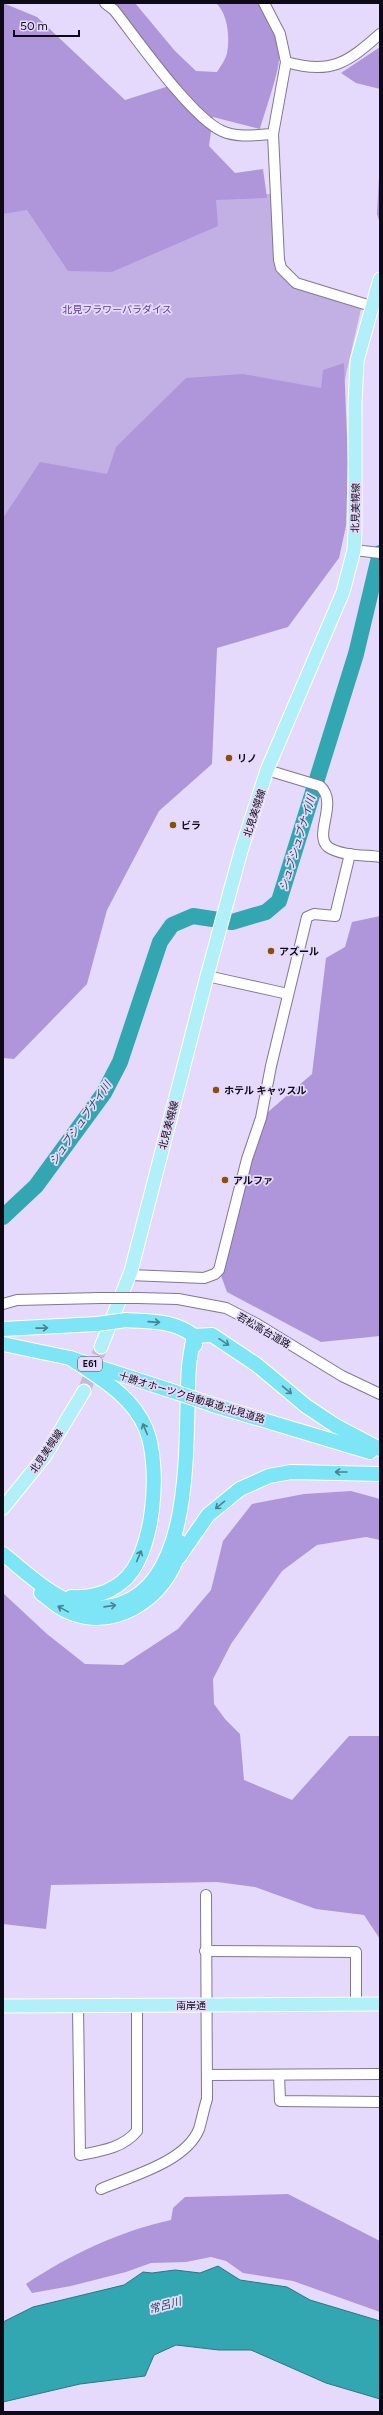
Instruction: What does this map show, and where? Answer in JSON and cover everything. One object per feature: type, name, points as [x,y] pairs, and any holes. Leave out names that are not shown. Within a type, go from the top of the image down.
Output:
[{"type":"highway","points":[[3,1329],[97,1324],[126,1320],[163,1322],[182,1327],[194,1336],[212,1335],[257,1364],[312,1410],[336,1426],[380,1449]]},
{"type":"highway","points":[[175,1563],[192,1489],[197,1424],[194,1336]]},
{"type":"highway","points":[[3,1554],[38,1581],[78,1605],[94,1608],[114,1606],[129,1601],[144,1590],[156,1576],[168,1555],[185,1483],[189,1365],[194,1336]]},
{"type":"highway","name":"十勝オホーツク自動車道;北見道路","points":[[3,1344],[70,1358],[214,1405],[380,1455]]},
{"type":"highway","points":[[63,1597],[85,1598],[102,1594],[123,1581],[135,1567],[146,1540],[154,1479],[146,1430],[134,1407],[117,1391],[70,1358]]},
{"type":"highway","points":[[3,1566],[61,1608],[75,1614],[94,1618],[120,1615],[145,1602],[159,1588],[208,1515],[240,1488],[269,1476],[291,1472],[380,1474]]},
{"type":"main road","name":"北見美幌線","points":[[101,1347],[129,1275],[206,976],[267,770],[344,592],[354,550],[357,361],[380,279]]},
{"type":"main road","name":"北見美幌線","points":[[3,1508],[45,1456],[84,1391]]},
{"type":"main road","name":"南岸通","points":[[3,2006],[380,2004]]},
{"type":"street","points":[[105,3],[114,10],[194,109],[221,131],[246,136],[273,134]]},
{"type":"street","points":[[264,3],[280,34],[286,62],[273,134],[279,260],[281,268],[296,283],[372,306]]},
{"type":"street","points":[[286,62],[308,68],[328,68],[353,57],[380,34]]},
{"type":"street","points":[[354,550],[376,552]]},
{"type":"street","points":[[267,770],[320,786],[326,791],[328,798],[323,836],[325,843],[330,848],[350,854],[380,857]]},
{"type":"street","points":[[129,1275],[204,1278],[215,1274],[219,1270],[247,1159],[261,1118],[271,1066],[307,917],[314,914],[335,916],[350,854]]},
{"type":"street","points":[[206,976],[288,994]]},
{"type":"street","name":"若松高台道路","points":[[3,1304],[17,1300],[138,1298],[178,1300],[226,1308],[257,1324],[342,1376],[380,1394]]},
{"type":"street","points":[[101,2189],[172,2159],[187,2147],[199,2130],[206,2099],[207,2076],[205,2005],[206,1896]]},
{"type":"street","points":[[205,1951],[356,1952],[356,2004]]},
{"type":"street","points":[[78,2006],[80,2155],[108,2149],[129,2140],[137,2131],[137,2005]]},
{"type":"street","points":[[207,2076],[380,2074]]},
{"type":"street","points":[[279,2075],[280,2101],[380,2102]]},
{"type":"green space","name":"北見フラワーパラダイス","points":[[214,192],[270,194],[277,268],[311,293],[361,309],[342,392],[3,587],[3,200]]},
{"type":"shaded area","points":[[3,3],[37,17],[125,100],[169,86],[108,3],[135,3],[175,51],[196,71],[217,72],[226,55],[228,47],[228,33],[226,20],[216,3],[258,3],[272,28],[277,43],[279,57],[274,82],[260,129],[213,117],[209,146],[235,173],[263,169],[267,198],[216,200],[218,226],[112,272],[68,271],[27,210],[3,214]]},
{"type":"shaded area","points":[[380,47],[380,89],[356,83],[341,73]]},
{"type":"shaded area","points":[[380,159],[380,224],[377,214]]},
{"type":"shaded area","points":[[344,363],[348,462],[346,526],[339,558],[288,627],[217,648],[212,764],[159,811],[107,910],[87,984],[14,1059],[3,1058],[3,518],[40,462],[107,474],[116,447],[186,378],[243,374],[321,388],[323,370]]},
{"type":"shaded area","points":[[380,916],[380,1336],[321,1342],[227,1292],[219,1270],[261,1118],[312,1074],[326,958],[345,947],[352,922]]},
{"type":"shaded area","points":[[351,1491],[380,1499],[380,1540],[366,1537],[317,1545],[282,1571],[231,1644],[213,1679],[214,1704],[225,1719],[240,1734],[244,1780],[292,1800],[349,1736],[380,1736],[380,1939],[364,1915],[316,1909],[255,1887],[217,1882],[51,1885],[46,1929],[3,1924],[3,1593],[47,1634],[85,1664],[123,1665],[178,1629],[211,1590],[223,1541],[252,1504],[304,1494]]},
{"type":"shaded area","points":[[288,2194],[380,2241],[380,2312],[293,2281],[243,2273],[226,2261],[211,2257],[186,2262],[151,2263],[126,2272],[71,2286],[32,2293],[26,2284],[60,2263],[114,2237],[171,2220],[173,2208],[185,2197]]},
{"type":"water","name":"常呂川","points":[[218,2266],[240,2280],[287,2287],[310,2300],[380,2321],[380,2399],[326,2383],[251,2350],[219,2350],[176,2345],[154,2355],[145,2376],[80,2384],[3,2402],[3,2322],[33,2307],[124,2285],[143,2272],[152,2273],[175,2270],[200,2273]]},
{"type":"waterway","name":"シュブシュブナイ川","points":[[3,1217],[36,1186],[104,1093],[120,1062],[160,942],[172,925],[193,916],[232,922],[266,912],[279,901],[356,654],[380,553]]},
{"type":"tunnel","points":[[84,1391],[101,1347]]},
{"type":"place","name":"リノ","points":[[229,758]]},
{"type":"place","name":"ビラ","points":[[173,825]]},
{"type":"place","name":"アズール","points":[[271,951]]},
{"type":"place","name":"ホテル キャッスル","points":[[216,1090]]},
{"type":"place","name":"アルファ","points":[[225,1180]]}]
